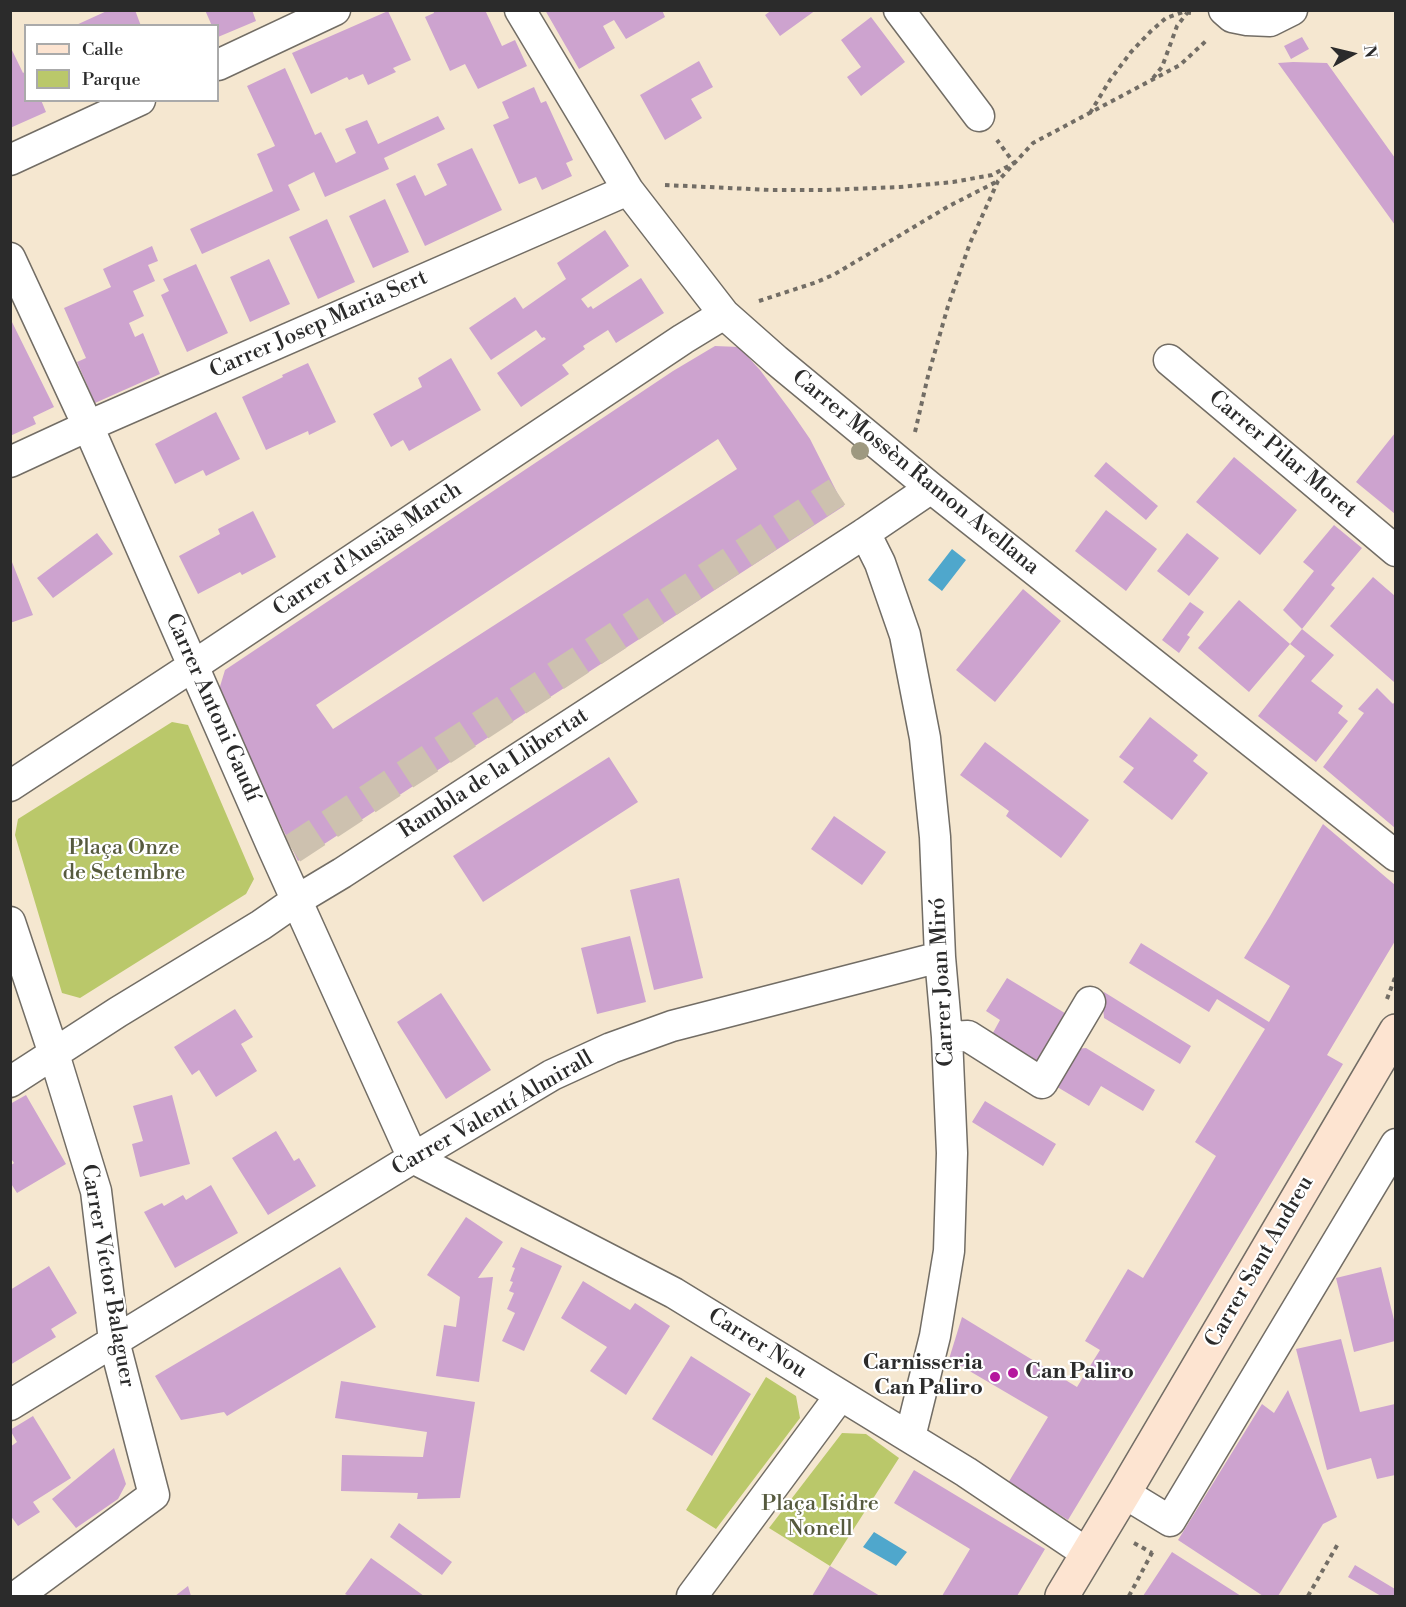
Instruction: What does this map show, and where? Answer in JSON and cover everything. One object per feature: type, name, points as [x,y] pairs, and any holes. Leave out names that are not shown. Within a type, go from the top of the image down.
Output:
[{"type":"main road","name":"Carrer Sant Andreu","points":[[1065,1595],[1395,1031]]},
{"type":"street","points":[[219,65],[335,10]]},
{"type":"street","name":"Carrer Mossèn Ramon Avellana","points":[[520,10],[628,190],[724,314],[903,465],[1395,856]]},
{"type":"street","points":[[900,10],[979,116]]},
{"type":"street","points":[[1225,19],[1247,20],[1281,16]]},
{"type":"street","points":[[10,160],[136,102]]},
{"type":"street","name":"Carrer Josep Maria Sert","points":[[10,462],[628,190]]},
{"type":"street","name":"Carrer Antoni Gaudí","points":[[10,258],[88,426],[193,666],[285,854],[297,900],[413,1158]]},
{"type":"street","name":"Carrer d'Ausiàs March","points":[[10,786],[724,314]]},
{"type":"street","name":"Carrer Pilar Moret","points":[[1169,360],[1395,551]]},
{"type":"street","name":"Rambla de la Llibertat","points":[[10,1082],[342,873],[932,488]]},
{"type":"street","name":"Carrer Joan Miró","points":[[865,533],[880,563],[905,635],[925,738],[935,837],[940,957],[947,1037],[952,1153],[949,1251],[935,1336],[910,1437]]},
{"type":"street","name":"Carrer Víctor Balaguer","points":[[10,922],[96,1191],[114,1341],[154,1495],[17,1596]]},
{"type":"street","name":"Carrer Valentí Almirall","points":[[10,1405],[552,1075],[611,1048],[672,1026],[940,957]]},
{"type":"street","points":[[947,1037],[968,1036],[1042,1083],[1090,1002]]},
{"type":"street","points":[[1124,1493],[1170,1521],[1395,1144]]},
{"type":"street","name":"Carrer Nou","points":[[413,1158],[674,1293],[966,1472],[1088,1554]]},
{"type":"street","points":[[692,1596],[840,1396]]},
{"type":"path","points":[[1089,113],[1131,52],[1166,18],[1183,12],[1225,19]]},
{"type":"path","points":[[1150,80],[1162,67],[1177,26],[1187,13]]},
{"type":"path","points":[[903,465],[915,434],[928,376],[948,306],[970,243],[998,181],[1033,143],[1180,64],[1225,19]]},
{"type":"path","points":[[628,190],[664,185],[771,190],[900,187],[953,182],[992,175],[1014,163]]},
{"type":"path","points":[[724,314],[835,274],[949,206],[998,181]]},
{"type":"path","points":[[1308,1596],[1339,1542]]},
{"type":"path","points":[[1129,1596],[1152,1553]]},
{"type":"green space","name":"Plaça Onze de Setembre","points":[[172,722],[188,725],[254,879],[246,894],[80,998],[62,993],[15,835],[18,819]]},
{"type":"green space","name":"Plaça Isidre Nonell","points":[[766,1377],[796,1396],[800,1418],[716,1529],[686,1510]]},
{"type":"green space","name":"Plaça Isidre Nonell","points":[[842,1433],[866,1434],[899,1458],[830,1566],[769,1528]]},
{"type":"water","points":[[952,549],[966,560],[942,591],[928,580]]},
{"type":"water","points":[[874,1532],[907,1552],[896,1566],[863,1547]]},
{"type":"building","points":[[109,10],[135,10],[140,24],[78,24]]},
{"type":"building","points":[[205,10],[252,10],[256,21],[219,37],[219,24],[211,24]]},
{"type":"building","points":[[433,10],[485,10],[502,46],[515,40],[527,66],[478,89],[465,64],[450,71],[425,17],[434,13]]},
{"type":"building","points":[[545,10],[662,10],[665,17],[626,39],[614,20],[603,26],[615,48],[579,69]]},
{"type":"building","points":[[772,10],[816,10],[780,36],[765,15]]},
{"type":"building","points":[[388,11],[411,60],[393,68],[396,72],[368,85],[363,74],[349,80],[347,77],[311,94],[292,53]]},
{"type":"building","points":[[871,17],[905,62],[861,96],[847,77],[861,67],[841,40]]},
{"type":"building","points":[[1302,37],[1309,49],[1291,59],[1284,46]]},
{"type":"building","points":[[10,46],[24,72],[24,102],[42,102],[46,112],[10,128]]},
{"type":"building","points":[[699,61],[713,87],[691,99],[702,118],[665,140],[640,95]]},
{"type":"building","points":[[1278,63],[1327,63],[1395,158],[1395,225]]},
{"type":"building","points":[[285,68],[315,135],[321,132],[336,163],[356,153],[345,129],[367,120],[378,144],[438,116],[445,129],[384,158],[389,169],[325,197],[314,172],[288,185],[300,210],[202,254],[190,229],[273,191],[257,154],[275,146],[247,86]]},
{"type":"building","points":[[534,87],[541,103],[546,101],[573,160],[566,163],[572,176],[542,190],[536,177],[519,184],[493,125],[509,118],[502,102]]},
{"type":"building","points":[[472,148],[502,210],[425,246],[396,184],[415,175],[425,196],[447,185],[437,164]]},
{"type":"building","points":[[385,199],[409,252],[373,268],[349,216]]},
{"type":"building","points":[[327,219],[355,282],[318,299],[289,237]]},
{"type":"building","points":[[605,230],[629,266],[581,299],[588,308],[591,306],[593,309],[641,278],[664,313],[616,343],[608,330],[583,346],[585,349],[562,365],[569,374],[521,407],[497,373],[546,339],[542,338],[536,330],[491,360],[469,328],[515,297],[523,309],[566,279],[557,263]]},
{"type":"building","points":[[152,246],[158,261],[148,265],[155,281],[133,291],[144,316],[129,323],[135,337],[143,333],[160,374],[95,403],[77,362],[86,358],[64,308],[111,287],[103,269]]},
{"type":"building","points":[[269,259],[290,304],[250,322],[230,277]]},
{"type":"building","points":[[196,264],[228,333],[187,352],[161,295],[169,291],[163,279]]},
{"type":"building","points":[[10,318],[54,407],[33,417],[36,424],[10,436]]},
{"type":"building","points":[[715,346],[739,347],[760,370],[810,439],[844,506],[298,861],[218,693],[225,670],[673,371]],"holes":[[[718,439],[737,469],[333,729],[316,705]]]},
{"type":"building","points":[[451,358],[481,410],[409,451],[403,440],[391,447],[373,414],[422,387],[418,378]]},
{"type":"building","points":[[308,363],[336,422],[309,435],[308,431],[266,450],[242,397]]},
{"type":"building","points":[[216,412],[240,459],[206,476],[203,470],[175,484],[155,444]]},
{"type":"building","points":[[1395,433],[1395,514],[1356,482]]},
{"type":"building","points":[[1234,457],[1297,510],[1260,555],[1196,502]]},
{"type":"building","points":[[1106,462],[1158,506],[1146,520],[1094,476]]},
{"type":"building","points":[[1106,510],[1157,549],[1126,591],[1075,551]]},
{"type":"building","points":[[253,511],[276,557],[242,575],[240,572],[198,594],[179,556],[220,534],[218,529]]},
{"type":"building","points":[[1334,525],[1362,548],[1331,585],[1335,588],[1302,629],[1283,610],[1314,571],[1303,562]]},
{"type":"building","points":[[97,533],[113,554],[53,598],[37,578]]},
{"type":"building","points":[[1187,533],[1219,558],[1189,596],[1157,571]]},
{"type":"building","points":[[10,557],[33,615],[10,623]]},
{"type":"building","points":[[1373,577],[1395,596],[1394,682],[1330,626]]},
{"type":"building","points":[[1023,589],[1061,621],[995,702],[956,670]]},
{"type":"building","points":[[1239,600],[1290,644],[1249,692],[1198,648]]},
{"type":"building","points":[[1190,602],[1204,612],[1187,635],[1190,637],[1179,653],[1162,640]]},
{"type":"building","points":[[1302,629],[1334,655],[1311,681],[1343,706],[1338,713],[1348,721],[1316,762],[1258,716],[1305,656],[1290,644]]},
{"type":"building","points":[[1377,688],[1393,704],[1395,701],[1395,828],[1323,767],[1364,713],[1358,709]]},
{"type":"building","points":[[1150,717],[1198,755],[1193,761],[1208,773],[1172,820],[1123,782],[1134,768],[1119,757]]},
{"type":"building","points":[[985,742],[1089,820],[1061,858],[1006,816],[1009,811],[960,775]]},
{"type":"building","points":[[609,757],[638,802],[483,902],[453,856]]},
{"type":"building","points":[[834,816],[886,852],[862,885],[811,849]]},
{"type":"building","points":[[1323,824],[1395,885],[1395,941],[1327,1055],[1343,1064],[1068,1520],[1008,1483],[1048,1417],[949,1359],[962,1317],[1077,1387],[1100,1350],[1085,1341],[1128,1269],[1143,1278],[1216,1156],[1195,1142],[1265,1029],[1217,999],[1209,1012],[1129,963],[1141,943],[1269,1022],[1290,986],[1244,958]]},
{"type":"building","points":[[679,878],[703,978],[654,990],[630,890]]},
{"type":"building","points":[[630,936],[646,1002],[597,1014],[581,948]]},
{"type":"building","points":[[1007,978],[1068,1015],[1036,1068],[989,1040],[1000,1020],[986,1011]]},
{"type":"building","points":[[1104,992],[1191,1046],[1180,1064],[1104,1018],[1102,996]]},
{"type":"building","points":[[441,993],[491,1070],[446,1099],[397,1022]]},
{"type":"building","points":[[235,1009],[253,1037],[241,1044],[257,1071],[216,1097],[199,1070],[192,1075],[174,1047]]},
{"type":"building","points":[[1086,1048],[1155,1090],[1143,1111],[1101,1086],[1089,1106],[1054,1085],[1076,1049]]},
{"type":"building","points":[[26,1095],[66,1164],[17,1193],[10,1182],[10,1166],[14,1163],[10,1157],[10,1104]]},
{"type":"building","points":[[172,1095],[190,1164],[140,1177],[132,1144],[143,1141],[133,1106]]},
{"type":"building","points":[[985,1101],[1056,1144],[1043,1166],[972,1122]]},
{"type":"building","points":[[276,1131],[294,1161],[299,1158],[316,1186],[268,1215],[232,1158]]},
{"type":"building","points":[[211,1185],[238,1233],[175,1268],[144,1212],[162,1203],[164,1206],[183,1195],[186,1200]]},
{"type":"building","points":[[466,1217],[503,1242],[478,1278],[493,1277],[479,1382],[436,1376],[444,1325],[456,1327],[460,1297],[427,1275]]},
{"type":"building","points":[[521,1247],[562,1266],[524,1351],[502,1341],[515,1313],[507,1309],[514,1293],[509,1291],[515,1268],[512,1267]]},
{"type":"building","points":[[49,1266],[77,1313],[51,1329],[56,1337],[10,1365],[10,1290]]},
{"type":"building","points":[[340,1267],[376,1327],[227,1416],[224,1412],[181,1420],[155,1376]]},
{"type":"building","points":[[1381,1267],[1395,1324],[1395,1341],[1354,1352],[1336,1278]]},
{"type":"building","points":[[583,1281],[630,1310],[635,1303],[670,1326],[626,1395],[590,1371],[607,1347],[561,1318]]},
{"type":"building","points":[[1341,1339],[1360,1412],[1395,1404],[1395,1475],[1377,1479],[1371,1458],[1327,1470],[1296,1349]]},
{"type":"building","points":[[691,1356],[751,1394],[712,1456],[652,1419]]},
{"type":"building","points":[[341,1381],[475,1402],[460,1498],[417,1499],[418,1493],[341,1491],[342,1455],[423,1457],[427,1432],[335,1418]]},
{"type":"building","points":[[1288,1390],[1337,1517],[1323,1524],[1278,1596],[1263,1596],[1178,1540],[1262,1404],[1274,1413]]},
{"type":"building","points":[[33,1416],[71,1478],[33,1502],[40,1512],[18,1526],[10,1515],[10,1447],[17,1442],[10,1430]]},
{"type":"building","points":[[114,1448],[126,1484],[118,1499],[76,1528],[52,1499]]},
{"type":"building","points":[[914,1470],[1045,1549],[1017,1596],[942,1596],[970,1549],[894,1503]]},
{"type":"building","points":[[399,1523],[452,1562],[442,1575],[390,1537]]},
{"type":"building","points":[[1172,1552],[1241,1596],[1143,1596]]},
{"type":"building","points":[[371,1558],[424,1596],[349,1596],[345,1594]]},
{"type":"building","points":[[1355,1565],[1395,1589],[1395,1596],[1381,1596],[1348,1577]]},
{"type":"building","points":[[830,1566],[880,1596],[812,1596]]},
{"type":"building","points":[[188,1586],[191,1596],[175,1596]]},
{"type":"tunnel","points":[[292,849],[837,492]]},
{"type":"place","name":"Can Paliro","points":[[1013,1373]]},
{"type":"place","name":"Carnisseria Can Paliro","points":[[995,1377]]}]
